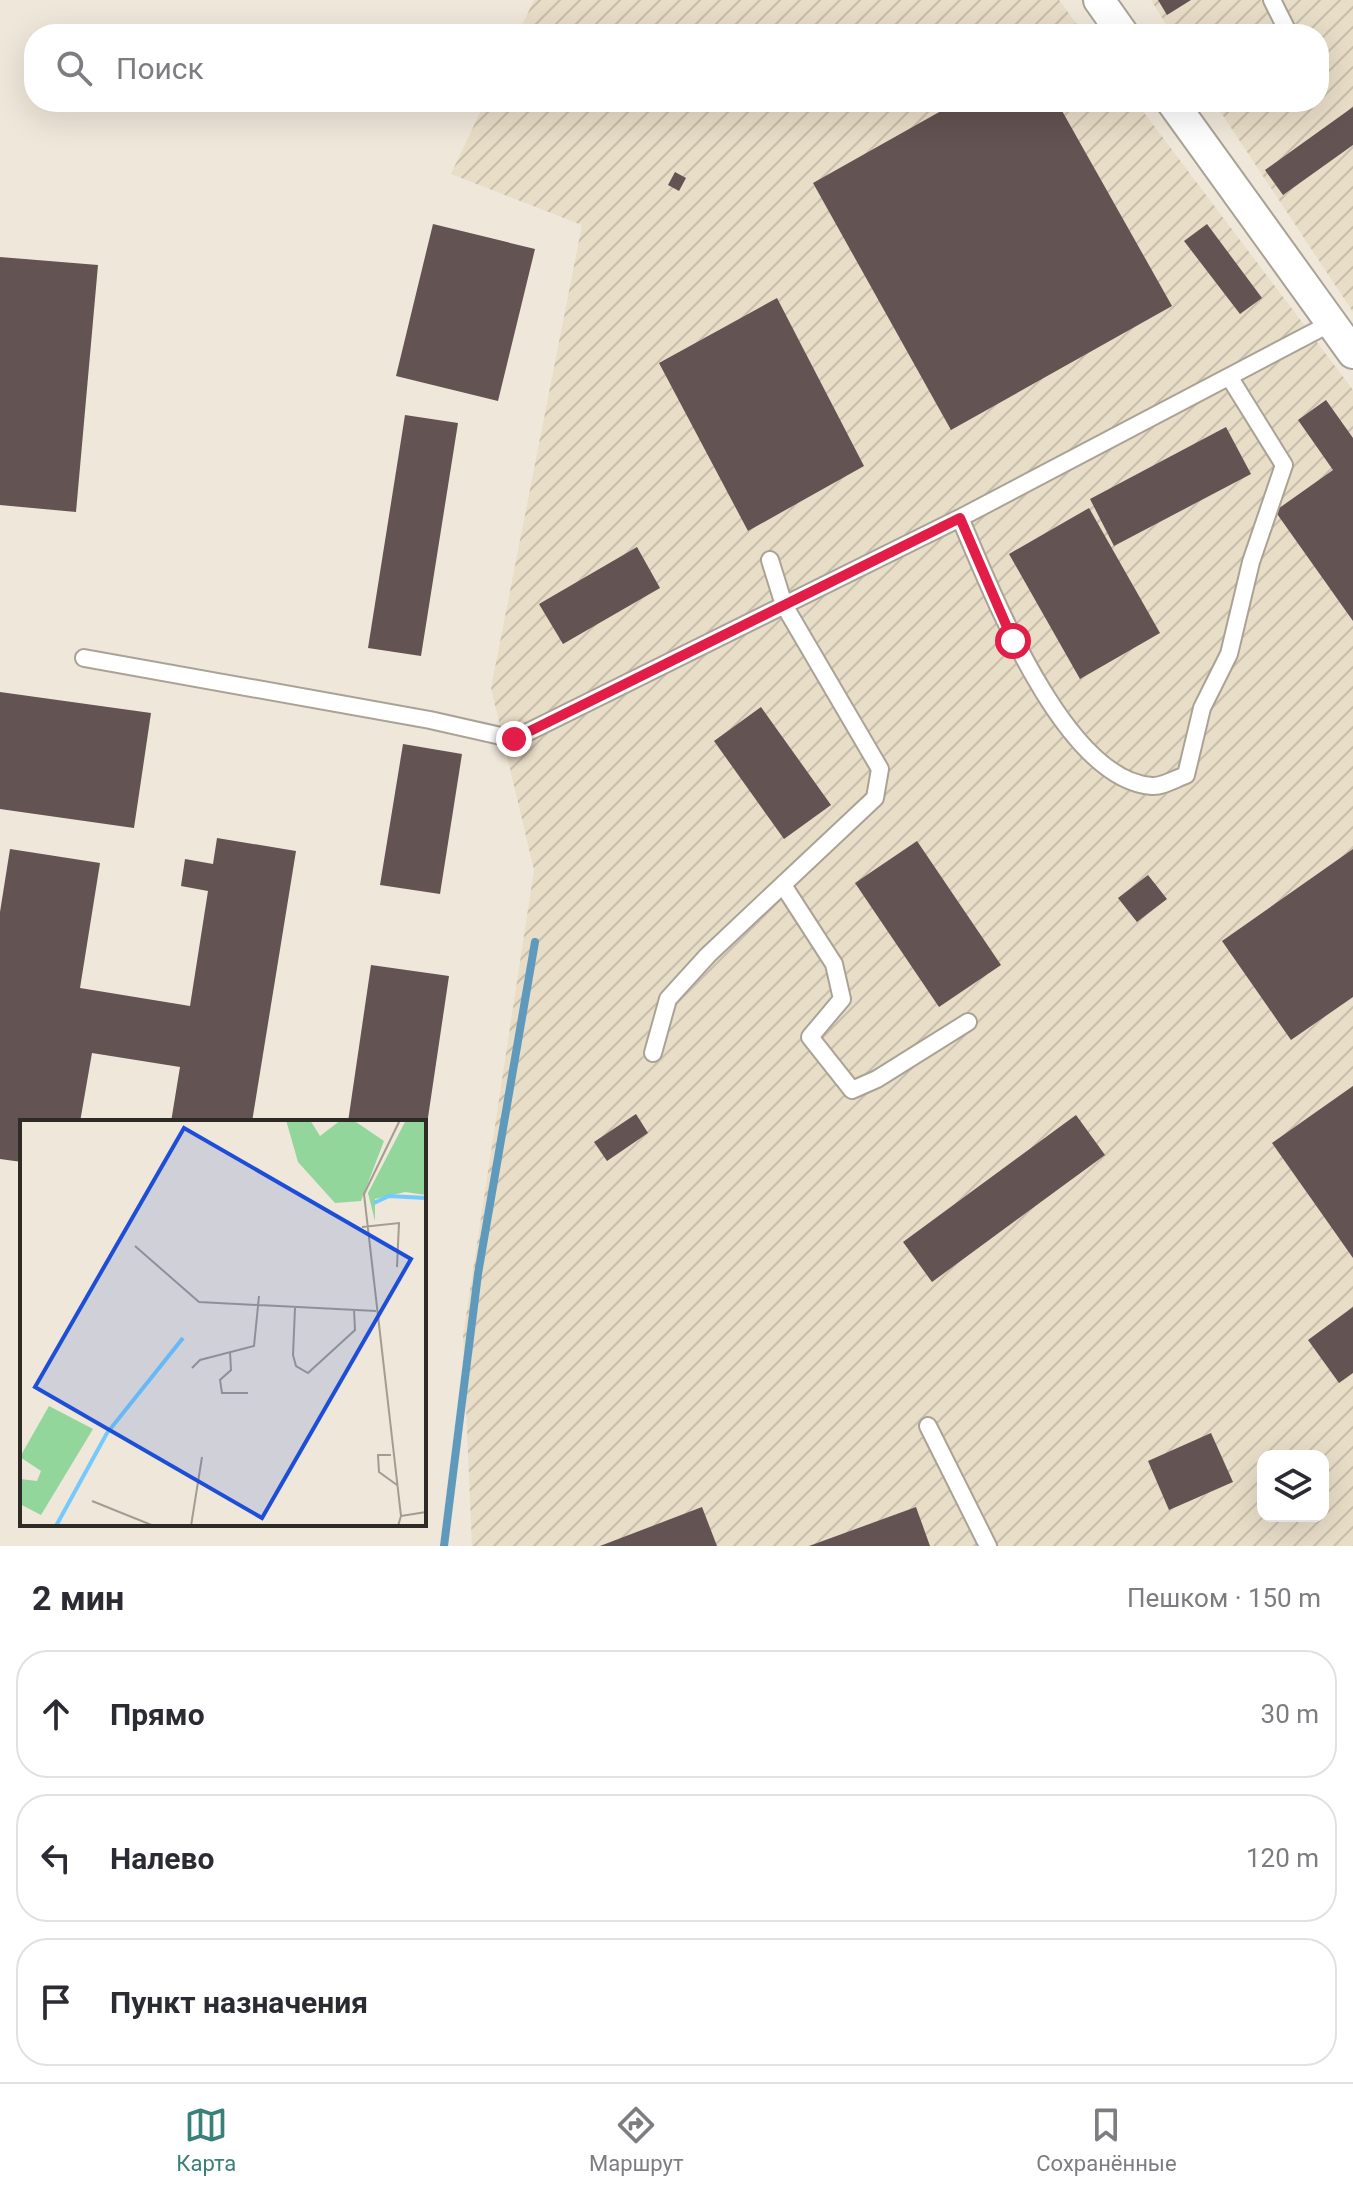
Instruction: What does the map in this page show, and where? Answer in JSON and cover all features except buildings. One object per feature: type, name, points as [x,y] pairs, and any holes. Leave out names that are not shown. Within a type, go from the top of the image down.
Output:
[{"type":"street","points":[[1099,0],[1116,24]]},
{"type":"street","points":[[1179,112],[1353,353]]},
{"type":"lane","points":[[1272,0],[1284,24]]},
{"type":"lane","points":[[84,658],[430,720],[514,739],[960,518],[1331,323]]},
{"type":"lane","points":[[960,518],[1013,641],[1072,735],[1115,775],[1154,787],[1186,775],[1202,708],[1229,654],[1251,562],[1284,465],[1230,378]]},
{"type":"lane","points":[[653,1053],[668,999],[708,955],[875,798],[880,769],[784,605],[770,560]]},
{"type":"lane","points":[[783,885],[834,964],[842,999],[810,1037],[852,1090],[877,1079],[968,1022]]},
{"type":"lane","points":[[928,1426],[988,1546]]},
{"type":"shaded area","points":[[534,0],[1059,0],[1077,24],[523,24]]},
{"type":"shaded area","points":[[1151,0],[1353,0],[1353,312],[1221,112],[1329,112],[1329,24],[1166,24]]},
{"type":"shaded area","points":[[480,112],[1144,112],[1353,390],[1353,1546],[472,1546],[463,1336],[534,870],[491,688],[582,225],[451,174]]},
{"type":"waterway","points":[[444,1546],[478,1274],[535,942]]},
{"type":"route","points":[[514,739],[960,518],[1013,641]]}]
